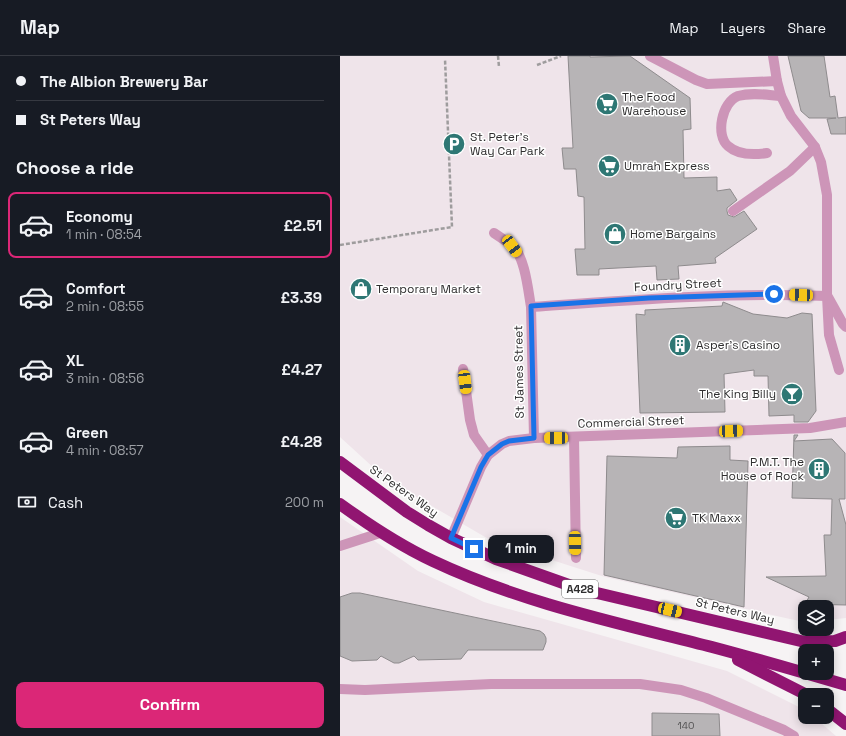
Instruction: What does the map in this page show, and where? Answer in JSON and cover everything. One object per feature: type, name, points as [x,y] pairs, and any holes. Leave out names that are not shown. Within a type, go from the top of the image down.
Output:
[{"type":"highway","name":"St Peters Way","points":[[340,462],[407,512],[451,538],[496,559],[580,589],[805,642],[835,641],[846,637]]},
{"type":"highway","name":"A428","points":[[340,504],[380,533],[433,561],[497,587],[563,609],[712,648],[846,686]]},
{"type":"highway","points":[[712,648],[798,691]]},
{"type":"highway","points":[[834,715],[846,724]]},
{"type":"street","points":[[650,56],[696,80],[707,84],[777,81]]},
{"type":"street","points":[[773,56],[777,81],[791,116],[815,147],[821,162],[827,195],[827,296],[829,335],[839,370]]},
{"type":"street","points":[[767,154],[744,154],[728,146],[722,137],[722,118],[725,108],[730,101],[737,96],[748,94],[782,96]]},
{"type":"street","points":[[733,211],[790,171],[815,147]]},
{"type":"street","name":"St James Street","points":[[494,233],[512,246],[520,256],[531,306],[534,438]]},
{"type":"street","name":"Foundry Street","points":[[531,306],[649,298],[732,295],[788,294],[827,296]]},
{"type":"street","points":[[827,296],[846,327]]},
{"type":"street","points":[[463,368],[470,420],[474,435],[488,455]]},
{"type":"street","name":"Commercial Street","points":[[451,538],[481,467],[488,455],[502,444],[509,441],[534,438],[810,428],[846,422]]},
{"type":"street","points":[[574,437],[576,558]]},
{"type":"street","points":[[340,546],[380,533]]},
{"type":"street","points":[[340,689],[365,690],[491,684],[640,684],[687,692],[713,701],[781,733],[794,736]]},
{"type":"path","points":[[498,56],[499,67]]},
{"type":"path","points":[[537,65],[561,56]]},
{"type":"path","points":[[340,245],[452,227],[445,59]]},
{"type":"shaded area","points":[[340,56],[846,56],[846,618],[834,619],[834,600],[798,600],[798,621],[605,577],[492,541],[387,480],[340,437]]},
{"type":"shaded area","points":[[340,517],[418,571],[484,602],[727,671],[798,706],[798,724],[822,724],[836,736],[340,736]]},
{"type":"building","points":[[568,56],[630,56],[690,98],[691,129],[683,130],[684,178],[717,177],[717,191],[730,189],[737,200],[727,208],[728,215],[734,217],[744,211],[757,229],[715,258],[716,263],[678,266],[679,279],[657,280],[656,266],[599,269],[599,275],[577,275],[575,249],[585,249],[584,197],[578,196],[576,169],[564,169],[562,148],[573,148]]},
{"type":"building","points":[[788,56],[824,56],[830,97],[835,96],[838,118],[846,117],[846,134],[831,134],[827,119],[836,118],[809,118],[801,111]]},
{"type":"building","points":[[723,302],[753,314],[787,318],[802,313],[812,314],[816,411],[808,422],[794,422],[794,415],[769,416],[768,376],[754,376],[754,370],[724,374],[725,412],[640,413],[636,314],[645,315],[645,310],[722,306]]},
{"type":"building","points":[[794,435],[798,435],[794,441],[832,439],[845,453],[845,499],[839,499],[846,525],[846,605],[834,605],[834,600],[807,600],[809,597],[766,577],[826,576],[824,535],[831,535],[832,499],[792,498]]},
{"type":"building","name":"TK Maxx","points":[[730,446],[730,460],[748,461],[744,607],[604,575],[607,456],[677,458],[678,447]]},
{"type":"building","points":[[352,593],[360,593],[540,631],[544,634],[546,642],[543,650],[468,650],[461,659],[418,660],[414,656],[399,663],[394,663],[381,656],[377,660],[352,661],[340,656],[340,597]]},
{"type":"building","points":[[652,713],[719,714],[720,736],[652,736]]},
{"type":"place","name":"The Food Warehouse","points":[[607,104]]},
{"type":"place","name":"St. Peter's Way Car Park","points":[[454,144]]},
{"type":"place","name":"Umrah Express","points":[[609,166]]},
{"type":"place","name":"Home Bargains","points":[[615,234]]},
{"type":"place","name":"Temporary Market","points":[[361,289]]},
{"type":"place","name":"Asper's Casino","points":[[680,345]]},
{"type":"place","name":"The King Billy","points":[[792,394]]},
{"type":"place","name":"P.M.T. The House of Rock","points":[[819,469]]},
{"type":"place","name":"TK Maxx","points":[[676,518]]},
{"type":"route","points":[[474,549],[451,538],[481,467],[488,455],[502,444],[518,439],[534,438],[531,306],[649,298],[774,294]]}]
